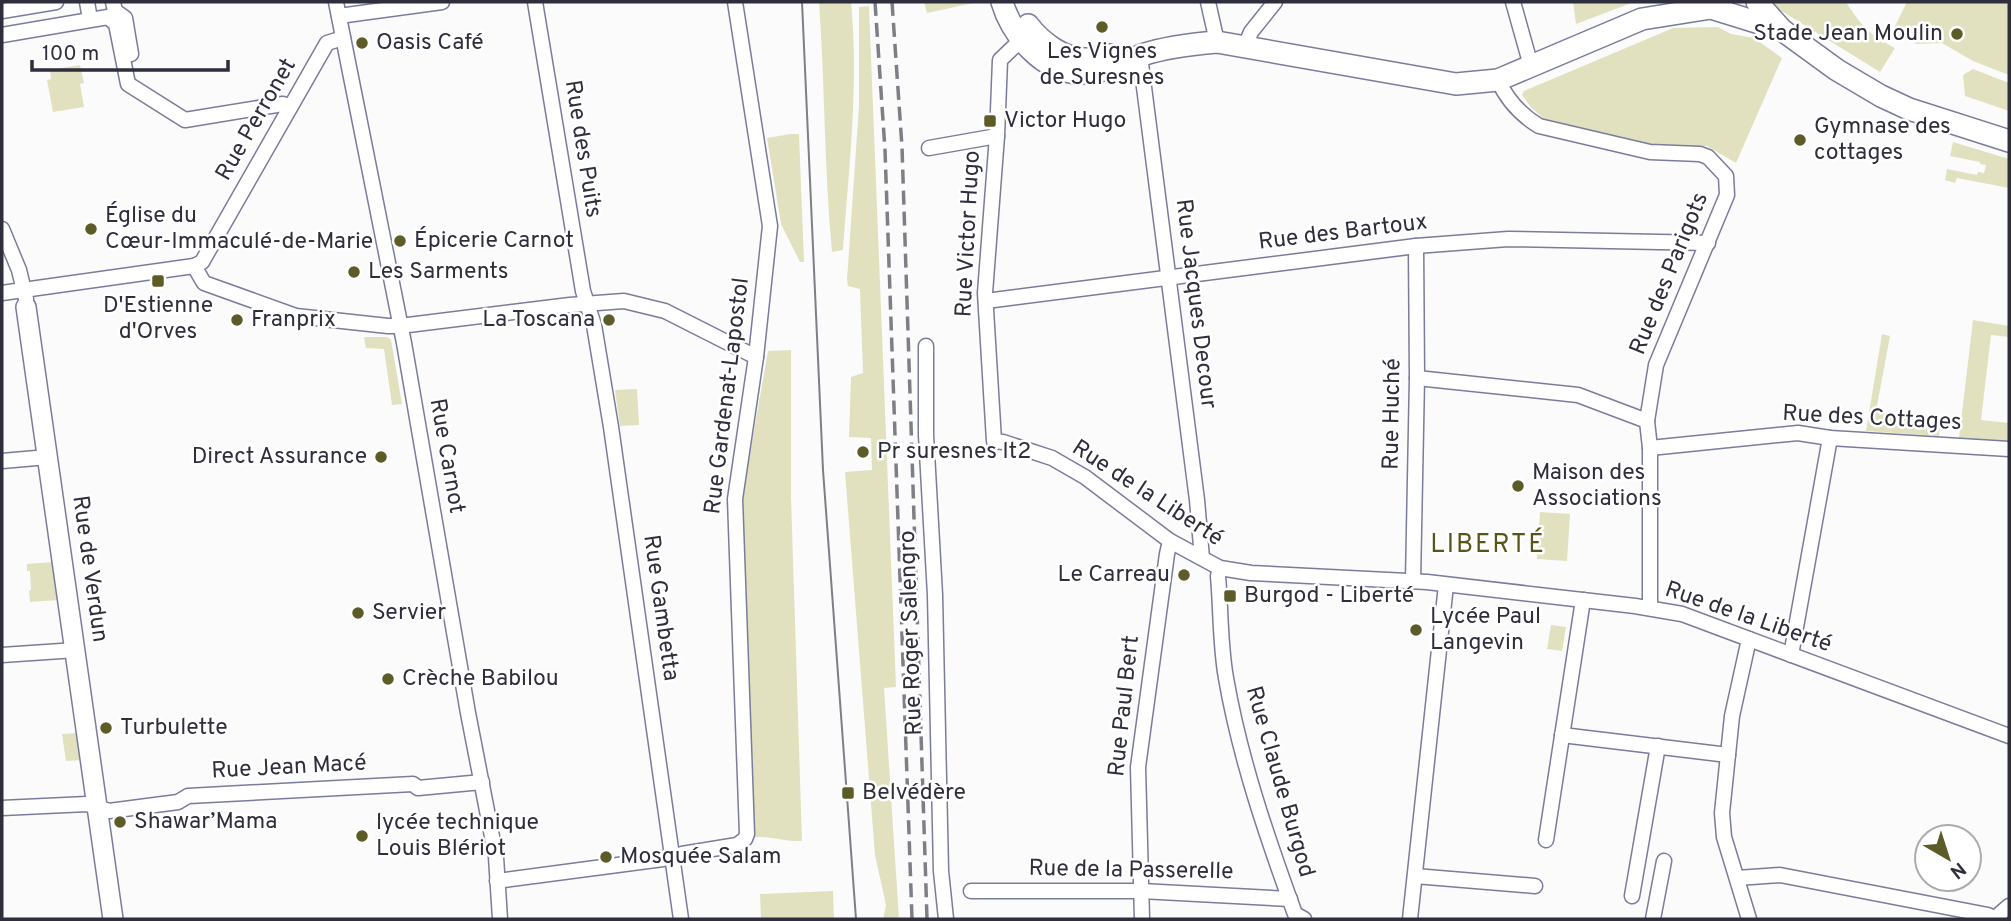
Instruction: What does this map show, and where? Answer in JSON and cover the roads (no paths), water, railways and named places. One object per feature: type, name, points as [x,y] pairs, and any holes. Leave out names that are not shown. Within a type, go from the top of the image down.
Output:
[{"type":"main road","points":[[1002,2],[1005,12],[1022,39],[1039,58],[1072,72],[1125,66],[1140,56],[1189,44],[1217,42],[1456,84],[1498,80],[1642,19],[1711,4],[1782,30]]},
{"type":"main road","points":[[1015,2],[1021,17],[1035,35],[1062,53],[1085,59],[1122,53],[1140,56]]},
{"type":"main road","points":[[1642,19],[1663,2]]},
{"type":"main road","points":[[1757,2],[1782,30],[1837,70],[1892,102],[2001,138]]},
{"type":"street","points":[[2,11],[55,2]]},
{"type":"street","points":[[87,2],[90,19]]},
{"type":"street","points":[[2,35],[108,17],[116,24],[128,83],[185,120],[286,105],[281,95],[185,113],[178,110],[135,82],[125,18],[115,11],[113,2]]},
{"type":"street","points":[[338,9],[442,2]]},
{"type":"street","name":"Rue des Puits","points":[[535,2],[586,304]]},
{"type":"street","name":"Rue Gardenat-Lapostol","points":[[671,857],[737,845],[747,834],[735,499],[756,357],[770,226],[735,2]]},
{"type":"street","points":[[1208,2],[1217,42]]},
{"type":"street","points":[[1245,47],[1251,32],[1275,2]]},
{"type":"street","points":[[1513,2],[1531,66]]},
{"type":"street","name":"Rue Carnot","points":[[338,9],[400,327],[496,857],[500,919]]},
{"type":"street","name":"Rue Perronet","points":[[194,266],[202,262],[286,105],[327,43],[343,37]]},
{"type":"street","name":"Rue Victor Hugo","points":[[994,441],[986,302],[1000,60],[1022,39]]},
{"type":"street","name":"Rue Jacques Decour","points":[[1140,56],[1197,500],[1202,558]]},
{"type":"street","name":"Rue des Parigots","points":[[1498,80],[1504,94],[1529,120],[1539,125],[1650,152],[1692,153],[1708,157],[1726,176],[1727,195],[1656,365],[1647,421],[1650,448],[1650,608]]},
{"type":"street","points":[[929,148],[997,136]]},
{"type":"street","name":"Rue de Verdun","points":[[2,229],[19,270],[26,299],[113,919]]},
{"type":"street","name":"Rue des Bartoux","points":[[986,302],[1416,246],[1508,239],[1708,243]]},
{"type":"street","name":"Rue Huché","points":[[1413,582],[1417,378],[1416,246]]},
{"type":"street","points":[[2,293],[26,299],[194,266],[204,283],[296,316],[400,327],[624,301],[665,311],[756,357]]},
{"type":"street","name":"Rue Gambetta","points":[[586,304],[594,325],[611,427],[681,919]]},
{"type":"street","name":"Rue Roger Salengro","points":[[926,346],[926,435],[935,595],[941,871],[946,919]]},
{"type":"street","points":[[1417,378],[1578,395],[1647,421]]},
{"type":"street","name":"Rue des Cottages","points":[[1650,448],[1798,433],[1830,438],[2009,449]]},
{"type":"street","points":[[1791,655],[1830,438]]},
{"type":"street","name":"Rue de la Liberté","points":[[994,441],[1052,458],[1085,477],[1170,541],[1220,568],[1251,573],[1446,584],[1682,614],[2009,736]]},
{"type":"street","points":[[2,461],[47,457]]},
{"type":"street","name":"Rue Paul Bert","points":[[1142,919],[1138,767],[1170,541]]},
{"type":"street","name":"Rue Claude Burgod","points":[[1220,568],[1218,576],[1226,678],[1251,782],[1295,914],[1304,919]]},
{"type":"street","points":[[1410,919],[1446,584]]},
{"type":"street","points":[[1546,840],[1583,600]]},
{"type":"street","points":[[1749,639],[1732,716],[1722,813],[1724,837],[1749,919]]},
{"type":"street","points":[[2,655],[76,650]]},
{"type":"street","points":[[1562,735],[1728,755]]},
{"type":"street","points":[[1632,896],[1658,746]]},
{"type":"street","name":"Rue Jean Macé","points":[[2,808],[87,804],[109,811],[178,802],[188,796],[413,784],[418,788],[482,782]]},
{"type":"street","points":[[498,881],[671,857]]},
{"type":"street","points":[[1653,919],[1664,861]]},
{"type":"street","points":[[1737,878],[1780,875],[1988,915],[1994,919],[2009,906]]},
{"type":"street","points":[[1415,876],[1535,887]]},
{"type":"street","name":"Rue de la Passerelle","points":[[971,891],[1142,891],[1290,899]]},
{"type":"tram line","points":[[802,2],[823,470],[856,919]]},
{"type":"railway","points":[[875,2],[885,150],[912,919]]},
{"type":"railway","points":[[892,2],[902,147],[927,919]]},
{"type":"place","name":"Les Vignes de Suresnes","points":[[1102,27]]},
{"type":"place","name":"Stade Jean Moulin","points":[[1957,34]]},
{"type":"place","name":"Oasis Café","points":[[362,43]]},
{"type":"place","name":"Victor Hugo","points":[[990,121]]},
{"type":"place","name":"Gymnase des cottages","points":[[1800,140]]},
{"type":"place","name":"Église du Cœur-Immaculé-de-Marie","points":[[91,229]]},
{"type":"place","name":"Épicerie Carnot","points":[[400,241]]},
{"type":"place","name":"Les Sarments","points":[[354,272]]},
{"type":"place","name":"D'Estienne d'Orves","points":[[158,281]]},
{"type":"place","name":"Franprix","points":[[237,320]]},
{"type":"place","name":"La Toscana","points":[[609,320]]},
{"type":"place","name":"Pr suresnes lt2","points":[[863,452]]},
{"type":"place","name":"Direct Assurance","points":[[381,457]]},
{"type":"place","name":"Maison des Associations","points":[[1518,486]]},
{"type":"place","name":"Le Carreau","points":[[1184,575]]},
{"type":"place","name":"Burgod - Liberté","points":[[1230,596]]},
{"type":"place","name":"Servier","points":[[358,613]]},
{"type":"place","name":"Lycée Paul Langevin","points":[[1416,630]]},
{"type":"place","name":"Crèche Babilou","points":[[388,679]]},
{"type":"place","name":"Turbulette","points":[[106,728]]},
{"type":"place","name":"Belvédère","points":[[848,793]]},
{"type":"place","name":"Shawar’Mama","points":[[120,822]]},
{"type":"place","name":"lycée technique Louis Blériot","points":[[362,836]]},
{"type":"place","name":"Mosquée Salam","points":[[606,857]]},
{"type":"district","name":"LIBERTÉ","points":[[1488,545]]}]
